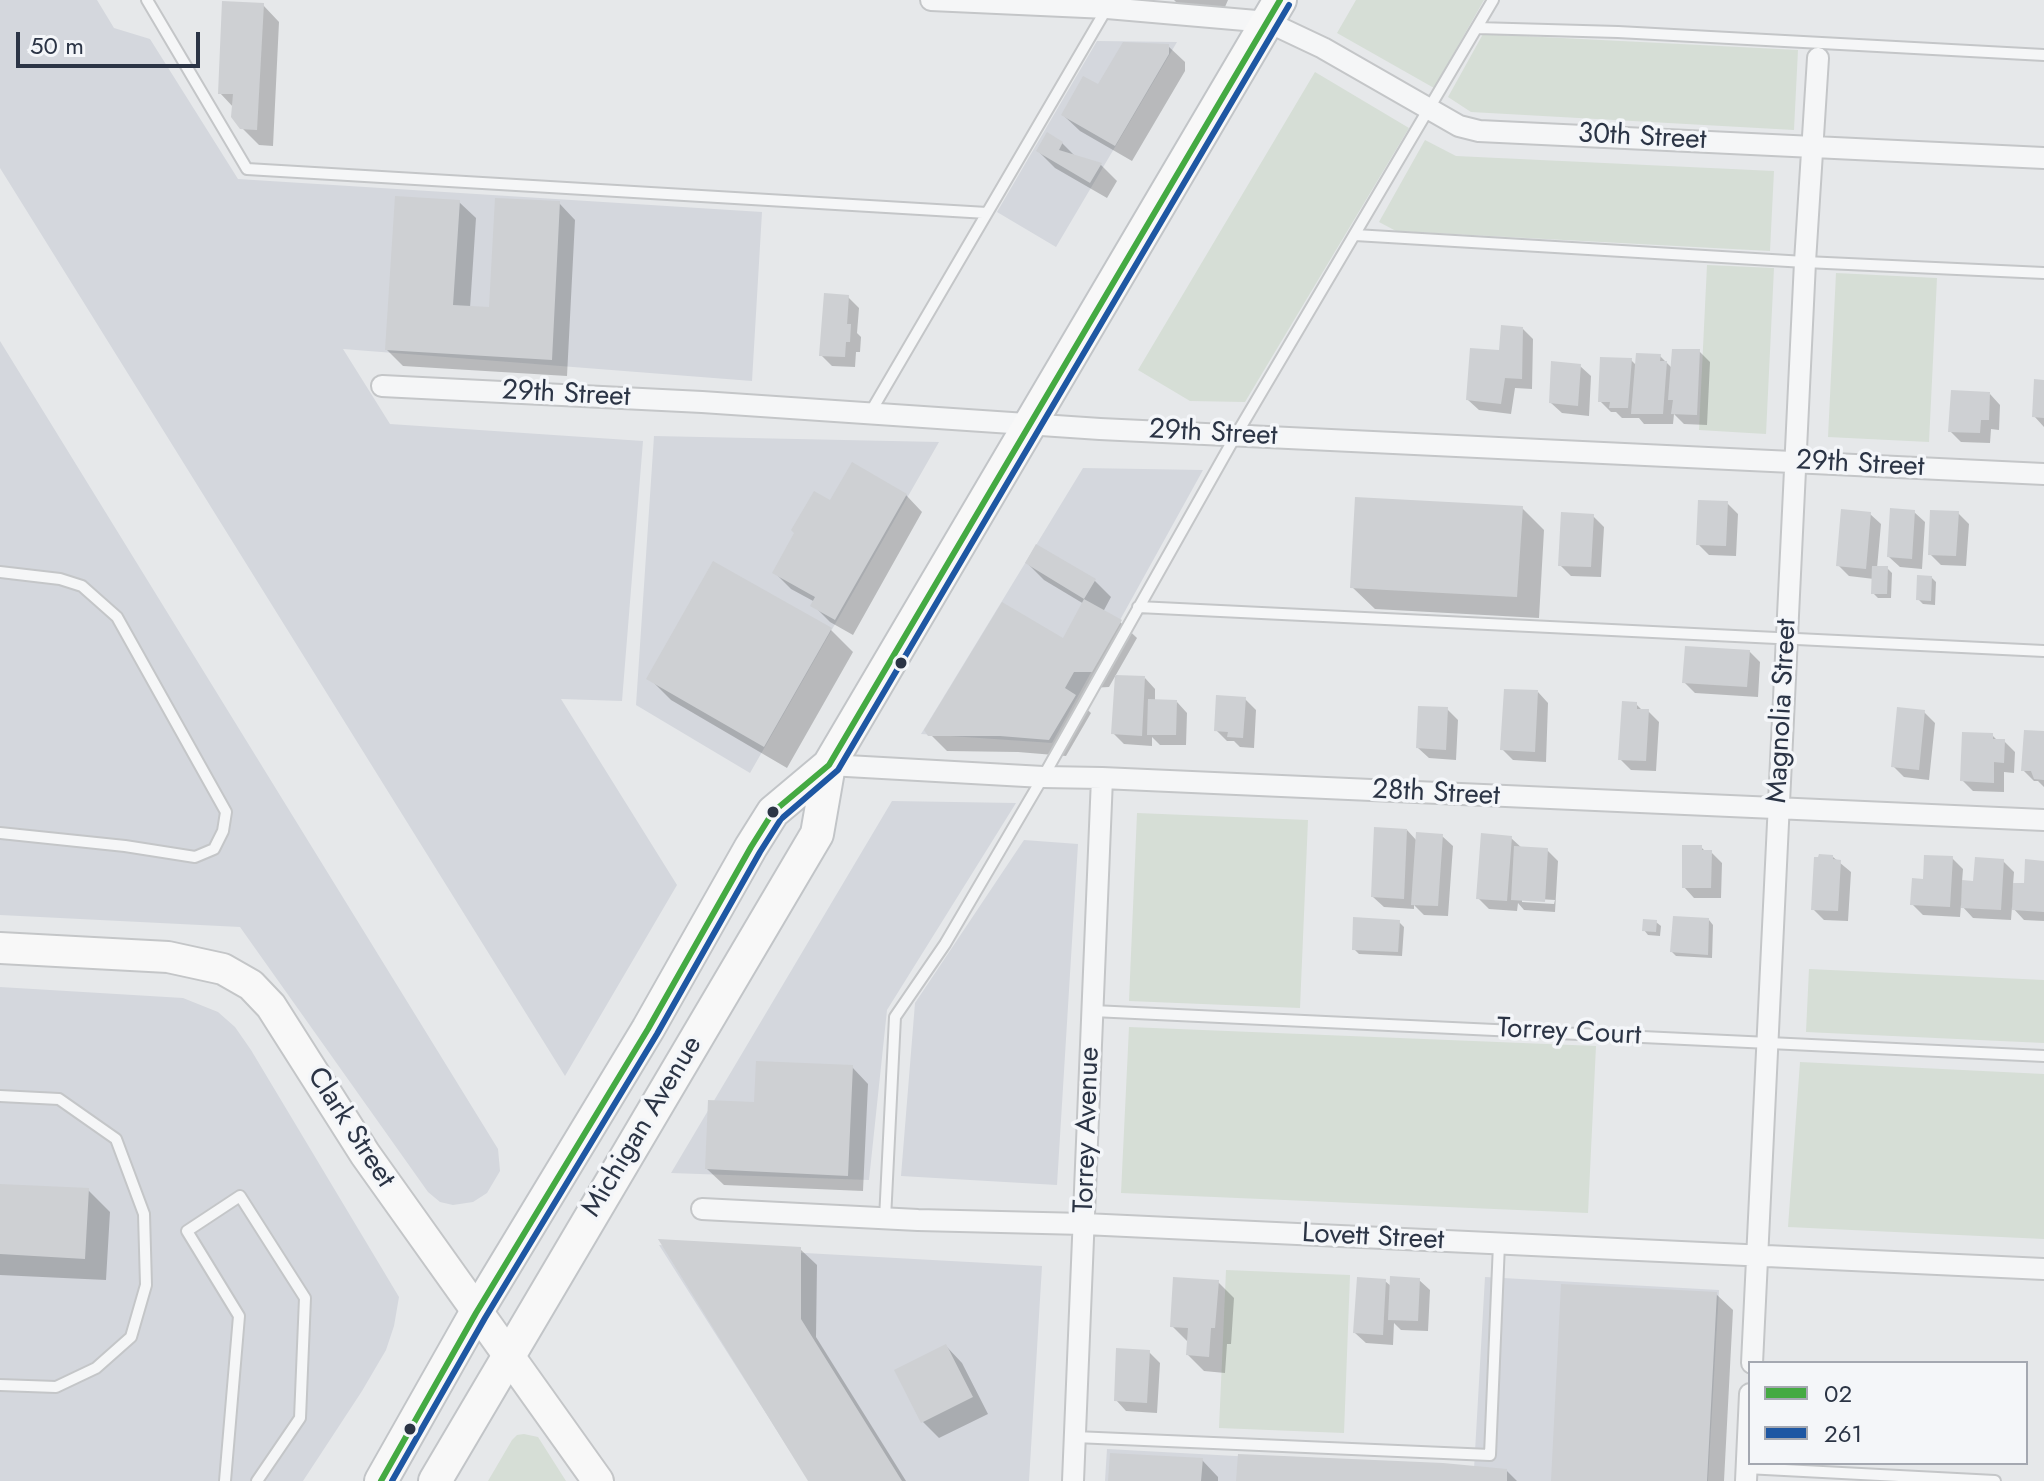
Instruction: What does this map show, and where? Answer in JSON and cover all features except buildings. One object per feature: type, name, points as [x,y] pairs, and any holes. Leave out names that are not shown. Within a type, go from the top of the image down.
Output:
[{"type":"main road","name":"Michigan Avenue","points":[[381,1481],[476,1313],[648,1029],[751,847],[773,812],[829,765],[1274,11]]},
{"type":"main road","name":"Michigan Avenue","points":[[435,1481],[817,834],[829,765]]},
{"type":"street","points":[[931,0],[1274,11]]},
{"type":"street","name":"30th Street","points":[[1274,11],[1323,48],[1459,126],[1479,131],[2044,158]]},
{"type":"street","name":"Magnolia Street","points":[[1752,1361],[1805,262],[1818,58]]},
{"type":"street","name":"29th Street","points":[[382,386],[1236,435],[2044,474]]},
{"type":"street","name":"28th Street","points":[[829,765],[2044,820]]},
{"type":"street","name":"Torrey Avenue","points":[[1073,1481],[1102,778]]},
{"type":"street","name":"Clark Street","points":[[0,948],[168,957],[223,969],[251,985],[271,1006],[365,1154],[598,1481]]},
{"type":"street","name":"Lovett Street","points":[[702,1209],[2044,1269]]},
{"type":"street","points":[[1746,1475],[1748,1434]]},
{"type":"lane","points":[[147,0],[247,169],[987,213]]},
{"type":"lane","points":[[885,1219],[895,1017],[945,944],[1236,435],[1493,0]]},
{"type":"lane","points":[[870,413],[1107,8]]},
{"type":"lane","points":[[1477,28],[1618,32],[2044,55]]},
{"type":"lane","points":[[1355,235],[2044,273]]},
{"type":"lane","points":[[0,572],[60,579],[82,586],[117,617],[226,812],[223,831],[214,849],[195,857],[0,833]]},
{"type":"lane","points":[[1138,607],[2044,651]]},
{"type":"lane","name":"Torrey Court","points":[[1093,1011],[2044,1056]]},
{"type":"lane","points":[[0,1096],[59,1099],[116,1139],[144,1214],[146,1285],[131,1337],[96,1368],[56,1387],[0,1385]]},
{"type":"lane","points":[[225,1481],[239,1316],[187,1231],[240,1196],[305,1298],[300,1418],[257,1481]]},
{"type":"lane","points":[[1075,1437],[1490,1455],[1499,1244]]},
{"type":"lane","points":[[1746,1475],[1995,1481]]},
{"type":"shaded area","points":[[0,0],[97,0],[114,28],[150,39],[238,179],[762,212],[752,381],[343,349],[390,424],[643,441],[622,701],[561,699],[677,885],[565,1076],[0,168]]},
{"type":"shaded area","points":[[1356,0],[1484,0],[1434,88],[1337,33]]},
{"type":"shaded area","points":[[1483,34],[1798,50],[1794,130],[1471,112],[1448,97]]},
{"type":"shaded area","points":[[1097,41],[1177,42],[1056,247],[997,212]]},
{"type":"shaded area","points":[[1315,72],[1409,128],[1245,402],[1190,401],[1138,370]]},
{"type":"shaded area","points":[[1425,140],[1456,156],[1774,171],[1770,251],[1396,231],[1379,222]]},
{"type":"shaded area","points":[[1707,265],[1774,268],[1766,434],[1699,430]]},
{"type":"shaded area","points":[[1836,273],[1937,278],[1929,442],[1828,437]]},
{"type":"shaded area","points":[[0,341],[498,1149],[500,1171],[487,1193],[473,1202],[453,1205],[440,1202],[428,1192],[240,927],[0,915]]},
{"type":"shaded area","points":[[654,436],[939,442],[750,773],[636,705]]},
{"type":"shaded area","points":[[1083,468],[1203,470],[1052,743],[921,734]]},
{"type":"shaded area","points":[[892,801],[1016,803],[887,1010],[869,1180],[671,1173]]},
{"type":"shaded area","points":[[1137,813],[1308,820],[1300,1008],[1129,1001]]},
{"type":"shaded area","points":[[1024,840],[1078,844],[1057,1185],[901,1176],[915,1003]]},
{"type":"shaded area","points":[[1809,969],[2044,980],[2044,1043],[1806,1032]]},
{"type":"shaded area","points":[[0,987],[183,998],[218,1012],[235,1027],[251,1050],[399,1297],[386,1350],[303,1481],[0,1481]]},
{"type":"shaded area","points":[[1129,1027],[1596,1046],[1588,1213],[1121,1193]]},
{"type":"shaded area","points":[[1800,1062],[2044,1074],[2044,1239],[1788,1227]]},
{"type":"shaded area","points":[[659,1245],[1042,1266],[1029,1481],[809,1481]]},
{"type":"shaded area","points":[[1226,1270],[1350,1275],[1344,1433],[1219,1428]]},
{"type":"shaded area","points":[[1485,1277],[1719,1290],[1708,1481],[1105,1481],[1107,1449],[1474,1469]]},
{"type":"shaded area","points":[[524,1434],[538,1437],[566,1481],[488,1481],[512,1440]]},
{"type":"transit line","name":"02","points":[[381,1481],[476,1313],[648,1029],[751,847],[773,812],[829,765],[1280,0]]},
{"type":"transit line","name":"261","points":[[392,1481],[485,1318],[657,1034],[760,852],[781,819],[838,770],[1289,5]]}]
